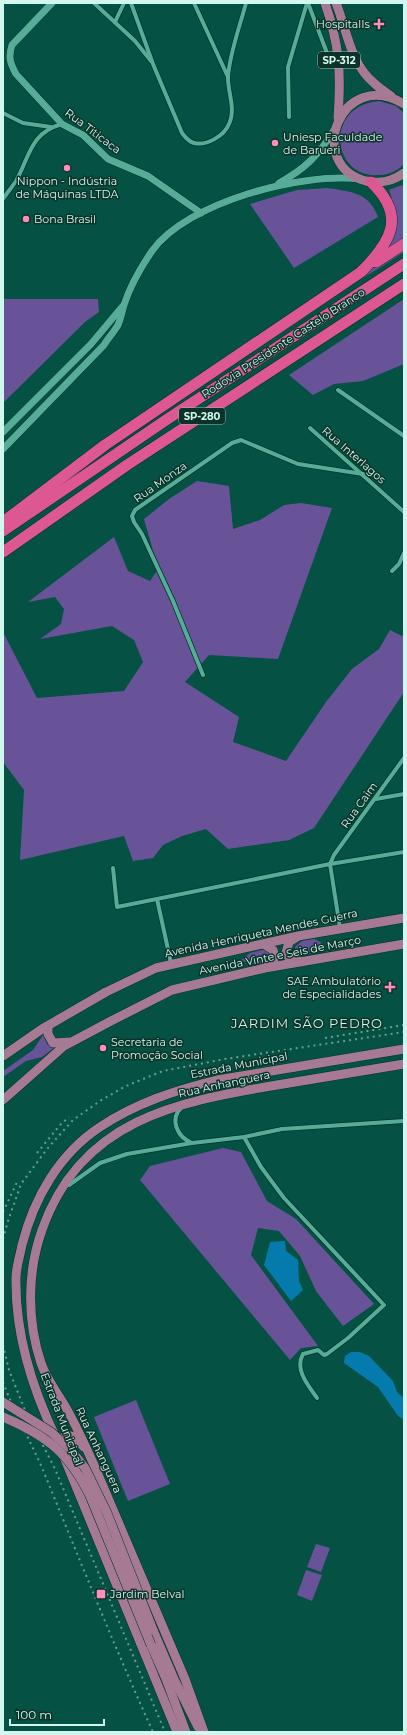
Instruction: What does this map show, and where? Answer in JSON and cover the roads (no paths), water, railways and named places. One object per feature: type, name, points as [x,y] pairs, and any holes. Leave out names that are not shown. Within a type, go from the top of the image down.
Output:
[{"type":"highway","points":[[361,272],[389,242],[394,231],[395,219],[394,209],[388,198],[381,190],[366,181]]},
{"type":"highway","points":[[3,522],[154,410],[404,244]]},
{"type":"highway","name":"Rodovia Presidente Castelo Branco","points":[[3,531],[166,420],[404,264]]},
{"type":"highway","name":"Rodovia Presidente Castelo Branco","points":[[3,552],[127,465],[404,284]]},
{"type":"main road","name":"SP-312","points":[[325,3],[336,38],[340,61],[338,119],[334,130],[334,148],[339,160],[347,170],[366,181]]},
{"type":"main road","name":"SP-312","points":[[336,3],[343,20],[351,49],[360,67],[373,83],[404,104]]},
{"type":"main road","points":[[338,119],[348,106],[363,98],[379,95],[396,99]]},
{"type":"main road","points":[[366,181],[387,181],[404,173]]},
{"type":"main road","name":"Avenida Henriqueta Mendes Guerra","points":[[3,1056],[48,1026],[132,978],[171,963],[298,936],[404,918]]},
{"type":"main road","points":[[298,936],[289,942],[286,953],[290,959],[303,962]]},
{"type":"main road","points":[[263,944],[272,950],[275,955],[273,962],[265,968]]},
{"type":"main road","name":"Avenida Vinte e Seis de Março","points":[[3,1100],[57,1051],[172,990],[265,968],[404,944]]},
{"type":"main road","points":[[48,1026],[48,1034],[53,1043],[72,1042]]},
{"type":"main road","name":"Estrada Municipal","points":[[177,1732],[36,1389],[22,1341],[17,1304],[16,1276],[21,1249],[32,1214],[44,1189],[60,1165],[72,1152],[99,1128],[119,1115],[164,1095],[217,1080],[404,1049]]},
{"type":"main road","name":"Rua Anhanguera","points":[[204,1732],[182,1672],[81,1435],[43,1367],[35,1339],[30,1308],[32,1276],[38,1240],[52,1206],[77,1167],[86,1157],[108,1139],[135,1123],[189,1102],[250,1090],[404,1064]]},
{"type":"main road","points":[[3,1402],[51,1432],[70,1449],[85,1468],[107,1513],[174,1679],[200,1732]]},
{"type":"main road","points":[[3,1417],[30,1429],[60,1451],[71,1464],[91,1498],[166,1678],[186,1732]]},
{"type":"main road","points":[[60,1447],[62,1438],[68,1435],[78,1440],[88,1452]]},
{"type":"street","name":"Rua Titicaca","points":[[52,3],[12,46],[8,54],[16,74],[62,124],[83,135],[108,159],[148,176],[201,213]]},
{"type":"street","points":[[94,3],[134,41],[153,64]]},
{"type":"street","points":[[115,22],[124,3]]},
{"type":"street","points":[[131,3],[153,64],[182,134],[193,143],[212,140],[222,135],[229,124],[232,114],[228,78],[194,3]]},
{"type":"street","points":[[228,78],[246,3]]},
{"type":"street","points":[[308,3],[327,53]]},
{"type":"street","points":[[289,117],[288,67],[308,3]]},
{"type":"street","points":[[340,3],[343,20]]},
{"type":"street","points":[[3,113],[23,123],[51,127],[62,124]]},
{"type":"street","points":[[3,199],[16,180],[28,152],[36,141],[51,127]]},
{"type":"street","points":[[3,449],[104,345],[117,325],[124,305],[142,268],[166,235],[213,207],[274,186],[294,175],[314,158],[324,147],[334,130]]},
{"type":"street","points":[[274,186],[324,178],[346,178],[366,181]]},
{"type":"street","points":[[3,432],[91,344],[124,305]]},
{"type":"street","points":[[338,390],[404,436]]},
{"type":"street","name":"Rua Interlagos","points":[[310,428],[404,512]]},
{"type":"street","name":"Rua Monza","points":[[203,675],[174,600],[134,522],[132,516],[135,510],[232,443],[241,440],[298,464],[363,474]]},
{"type":"street","points":[[392,571],[399,564],[404,553]]},
{"type":"street","name":"Rua Caim","points":[[330,864],[334,855],[376,799],[404,758]]},
{"type":"street","points":[[376,799],[404,794]]},
{"type":"street","points":[[113,868],[117,907],[330,864],[404,852]]},
{"type":"street","points":[[330,864],[340,928]]},
{"type":"street","points":[[157,899],[171,963]]},
{"type":"street","points":[[189,1102],[178,1113],[176,1124],[181,1137],[192,1143]]},
{"type":"street","points":[[60,1192],[93,1167],[108,1159],[127,1154],[192,1143],[244,1137],[282,1129],[308,1126],[404,1121]]},
{"type":"street","points":[[244,1137],[261,1167],[284,1198],[384,1305],[348,1338],[327,1354],[324,1354],[318,1350],[303,1354],[301,1358],[301,1370],[304,1379],[317,1398]]},
{"type":"water","points":[[285,1241],[286,1251],[298,1260],[299,1281],[303,1290],[291,1301],[264,1265],[270,1242]]},
{"type":"water","points":[[351,1352],[360,1352],[369,1356],[393,1381],[397,1392],[404,1398],[404,1420],[398,1416],[378,1387],[344,1363],[345,1356]]},
{"type":"railway","points":[[325,1038],[404,1025]]},
{"type":"railway","points":[[3,1239],[21,1184],[47,1149],[73,1120],[100,1101],[126,1086],[163,1071],[225,1059],[404,1032]]},
{"type":"railway","points":[[37,1153],[60,1125],[69,1117]]},
{"type":"railway","points":[[3,1212],[18,1180]]},
{"type":"railway","points":[[3,1345],[9,1370],[24,1408],[55,1469],[165,1732]]},
{"type":"railway","points":[[3,1382],[43,1470],[153,1732]]},
{"type":"place","name":"HospitalIs","points":[[379,24]]},
{"type":"place","name":"Uniesp Faculdade de Barueri","points":[[275,143]]},
{"type":"place","name":"Nippon - Indústria de Máquinas LTDA","points":[[67,168]]},
{"type":"place","name":"Bona Brasil","points":[[26,219]]},
{"type":"place","name":"SAE Ambulatório de Especialidades","points":[[390,987]]},
{"type":"place","name":"Secretaria de Promoção Social","points":[[103,1048]]},
{"type":"place","name":"Jardim Belval","points":[[101,1594]]},
{"type":"district","name":"JARDIM SÃO PEDRO","points":[[307,1023]]}]
